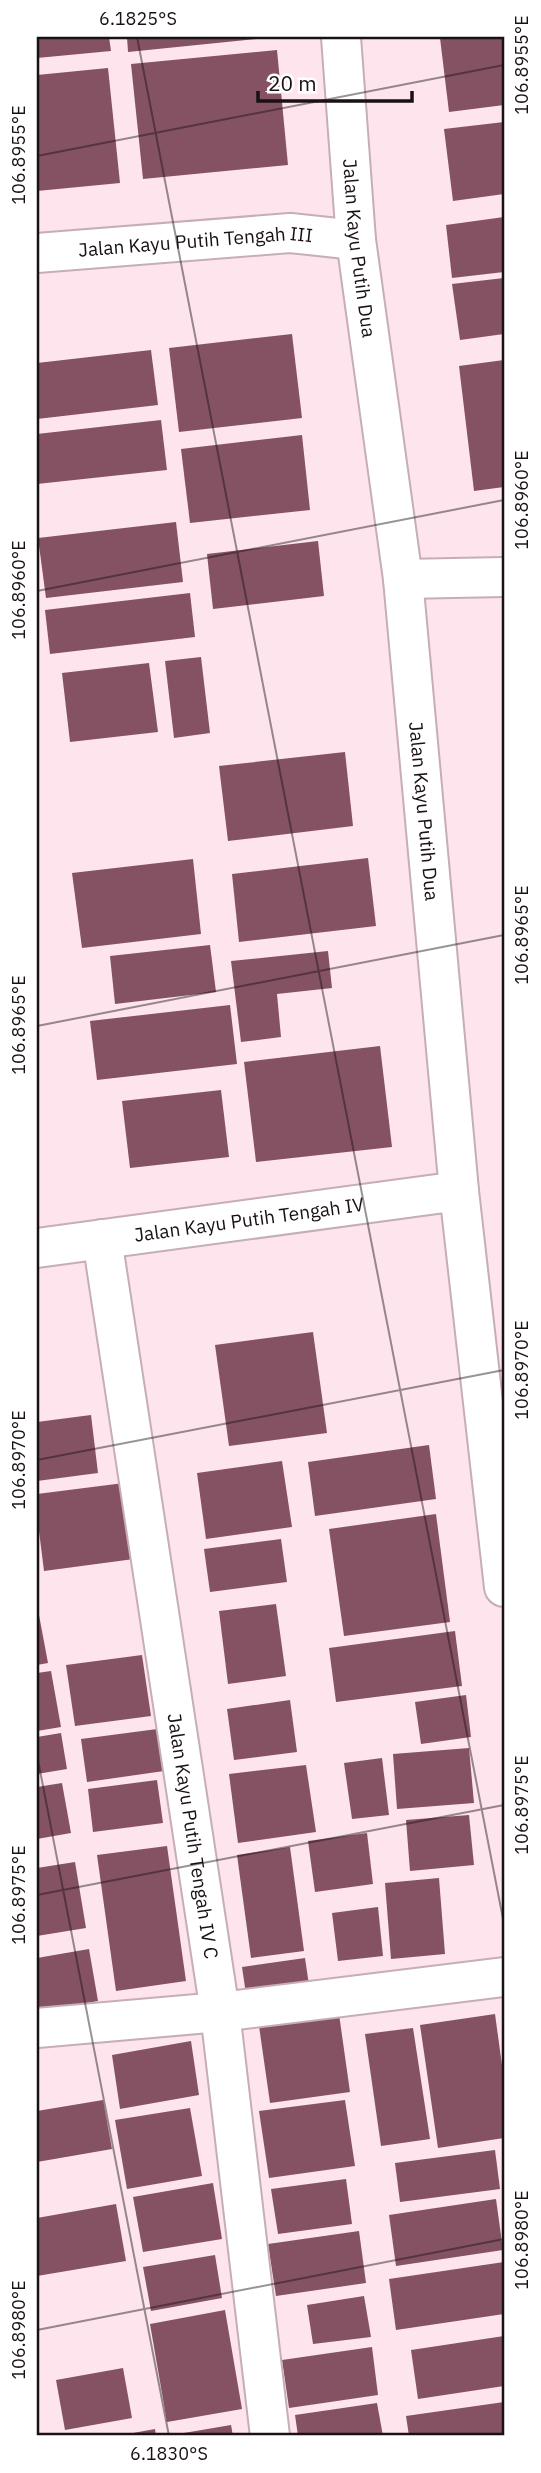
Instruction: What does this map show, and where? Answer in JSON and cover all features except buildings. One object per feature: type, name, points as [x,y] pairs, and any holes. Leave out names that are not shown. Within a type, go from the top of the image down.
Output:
[{"type":"street","name":"Jalan Kayu Putih Dua","points":[[341,37],[356,240],[403,579],[459,1191],[504,1587]]},
{"type":"street","name":"Jalan Kayu Putih Tengah III","points":[[37,253],[290,233],[356,240]]},
{"type":"street","points":[[403,579],[504,577]]},
{"type":"street","name":"Jalan Kayu Putih Tengah IV","points":[[37,1248],[459,1191]]},
{"type":"street","name":"Jalan Kayu Putih Tengah IV C","points":[[102,1239],[220,2012],[270,2436]]},
{"type":"street","points":[[37,2028],[220,2012],[504,1977]]}]
